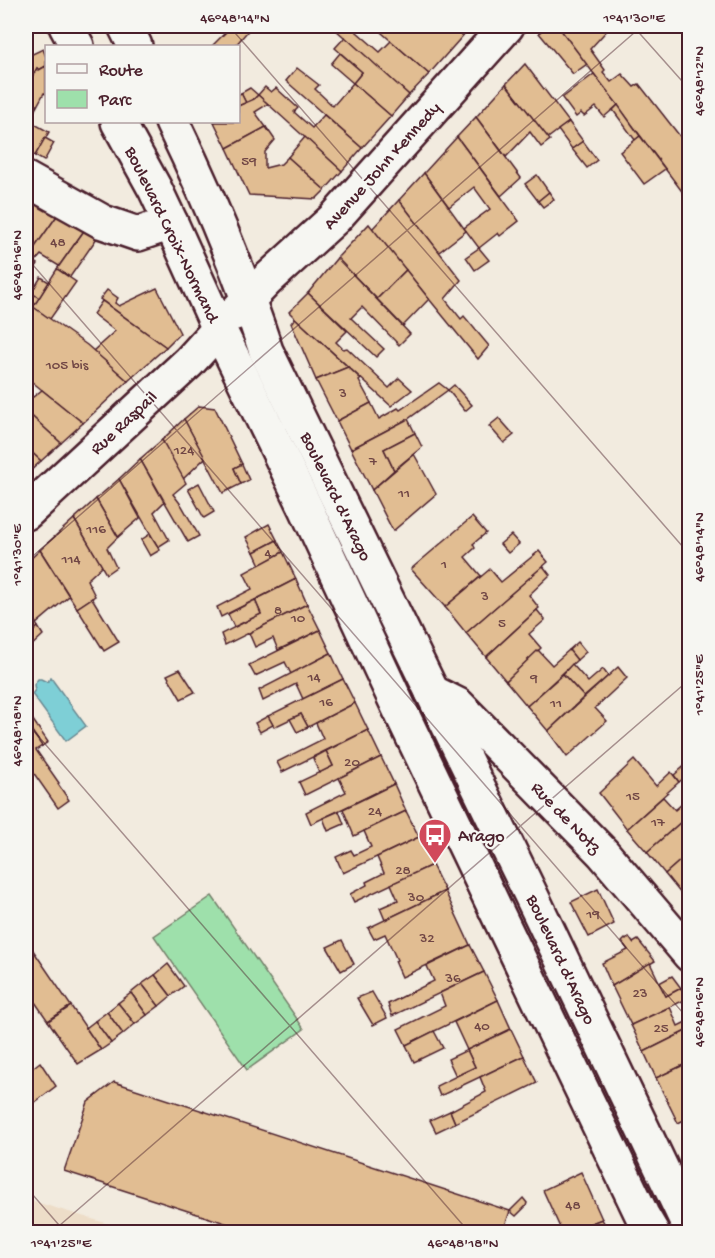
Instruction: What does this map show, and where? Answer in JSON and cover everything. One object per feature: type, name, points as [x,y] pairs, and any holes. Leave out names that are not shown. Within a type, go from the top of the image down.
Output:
[{"type":"main road","points":[[66,26],[76,45]]},
{"type":"main road","points":[[125,26],[134,45]]},
{"type":"main road","name":"Avenue John Kennedy","points":[[249,298],[335,218],[507,26]]},
{"type":"main road","name":"Boulevard Croix-Normand","points":[[119,123],[155,189],[219,329],[249,298]]},
{"type":"main road","points":[[172,123],[197,173],[249,298]]},
{"type":"main road","points":[[26,179],[103,222],[138,234],[171,223]]},
{"type":"main road","name":"Boulevard d'Arago","points":[[249,298],[266,351],[690,1228]]},
{"type":"main road","name":"Boulevard d'Arago","points":[[219,329],[652,1233]]},
{"type":"main road","name":"Rue Raspail","points":[[26,513],[189,362],[219,329]]},
{"type":"main road","points":[[399,708],[432,692]]},
{"type":"main road","name":"Rue de Notz","points":[[432,692],[458,705],[603,853],[690,955]]},
{"type":"shaded area","points":[[26,1199],[135,1232],[26,1232]]},
{"type":"green space","points":[[212,896],[304,1029],[247,1070],[154,936]]},
{"type":"water","points":[[51,678],[86,726],[66,741],[32,694],[38,679],[47,682]]},
{"type":"building","points":[[232,26],[252,26],[236,45],[213,45]]},
{"type":"building","points":[[338,26],[350,26],[380,52],[391,41],[429,74],[409,95],[335,29]]},
{"type":"building","points":[[374,26],[420,26],[424,29],[428,26],[461,26],[467,31],[429,74]]},
{"type":"building","points":[[546,26],[558,26],[587,64],[573,74],[539,33]]},
{"type":"building","points":[[558,26],[611,26],[590,49],[611,82],[622,74],[634,87],[639,84],[686,144],[690,142],[690,202]]},
{"type":"building","points":[[345,37],[409,95],[391,116],[353,83],[362,72],[335,48]]},
{"type":"building","points":[[43,49],[45,67],[39,70],[37,68],[33,75],[26,71],[28,56]]},
{"type":"building","points":[[340,53],[362,72],[353,83],[331,64]]},
{"type":"building","points":[[525,64],[569,122],[548,138],[506,84]]},
{"type":"building","points":[[45,67],[45,94],[29,121],[49,132],[35,156],[26,150],[26,88],[37,68],[39,70]]},
{"type":"building","points":[[297,68],[319,85],[315,89],[333,106],[353,83],[391,116],[362,148],[286,81]]},
{"type":"building","points":[[594,74],[618,105],[604,117],[596,107],[584,116],[581,113],[576,117],[562,98]]},
{"type":"building","points":[[506,84],[550,140],[541,147],[530,132],[506,157],[476,117]]},
{"type":"building","points":[[265,87],[271,92],[276,88],[298,108],[294,112],[312,128],[324,115],[362,148],[342,171],[258,95]]},
{"type":"building","points":[[250,88],[258,95],[246,103],[241,93]]},
{"type":"building","points":[[240,94],[246,103],[240,105]]},
{"type":"building","points":[[258,95],[268,104],[255,112],[266,127],[227,148],[214,123],[240,123],[240,105]]},
{"type":"building","points":[[618,105],[640,136],[635,140],[613,110]]},
{"type":"building","points":[[476,117],[521,178],[501,196],[457,137]]},
{"type":"building","points":[[569,122],[583,141],[572,149],[558,130]]},
{"type":"building","points":[[266,127],[275,140],[265,152],[265,168],[281,164],[288,157],[325,190],[316,199],[249,195],[227,148]]},
{"type":"building","points":[[640,136],[665,169],[644,184],[620,152]]},
{"type":"building","points":[[305,137],[342,171],[325,190],[288,157]]},
{"type":"building","points":[[457,137],[519,221],[500,236],[498,233],[479,248],[464,228],[490,209],[474,187],[449,207],[424,173]]},
{"type":"building","points":[[45,138],[54,143],[44,161],[35,156]]},
{"type":"building","points":[[583,141],[597,160],[587,168],[572,149]]},
{"type":"building","points":[[424,173],[466,231],[439,252],[399,200]]},
{"type":"building","points":[[537,175],[549,192],[538,201],[525,184]]},
{"type":"building","points":[[549,192],[554,199],[543,207],[538,201]]},
{"type":"building","points":[[34,198],[59,213],[28,257],[38,264],[26,281],[26,211]]},
{"type":"building","points":[[399,200],[461,280],[445,299],[461,319],[464,316],[489,346],[478,359],[372,229]]},
{"type":"building","points":[[59,213],[86,228],[59,266],[41,255],[35,262],[28,257]]},
{"type":"building","points":[[369,224],[406,270],[377,299],[337,258]]},
{"type":"building","points":[[86,228],[99,235],[70,277],[57,269]]},
{"type":"building","points":[[479,248],[489,260],[475,270],[466,257]]},
{"type":"building","points":[[337,258],[410,334],[399,345],[362,307],[351,318],[384,349],[376,357],[308,293]]},
{"type":"building","points":[[57,269],[76,282],[50,319],[33,307]]},
{"type":"building","points":[[406,270],[429,299],[403,326],[377,299]]},
{"type":"building","points":[[41,277],[49,282],[39,298],[31,293]]},
{"type":"building","points":[[157,288],[180,333],[166,347],[100,299],[107,290],[118,298],[115,303],[119,306]]},
{"type":"building","points":[[26,289],[39,298],[33,307],[29,304],[26,309]]},
{"type":"building","points":[[308,293],[347,331],[336,342],[343,349],[347,348],[389,388],[399,378],[412,390],[391,406],[295,318],[289,312]]},
{"type":"building","points":[[102,301],[166,347],[128,381],[93,351],[115,331],[93,314]]},
{"type":"building","points":[[29,304],[87,345],[128,381],[83,423],[26,377],[26,309]]},
{"type":"building","points":[[295,318],[348,367],[316,380],[291,323]]},
{"type":"building","points":[[348,367],[361,379],[359,381],[371,403],[337,421],[316,380]]},
{"type":"building","points":[[439,383],[448,390],[408,419],[351,449],[337,421],[371,403],[379,419],[398,408],[400,410]]},
{"type":"building","points":[[454,385],[472,405],[465,411],[448,390]]},
{"type":"building","points":[[42,390],[83,423],[61,443],[26,411],[26,391],[33,397]]},
{"type":"building","points":[[199,406],[215,408],[242,464],[234,468],[241,484],[223,493],[184,419]]},
{"type":"building","points":[[26,411],[61,443],[41,461],[26,447]]},
{"type":"building","points":[[499,418],[514,435],[504,443],[489,426]]},
{"type":"building","points":[[184,419],[205,458],[183,479],[162,440]]},
{"type":"building","points":[[408,419],[415,433],[384,449],[394,470],[372,490],[351,449]]},
{"type":"building","points":[[415,433],[422,447],[394,470],[384,449]]},
{"type":"building","points":[[162,440],[186,483],[173,494],[199,536],[188,542],[140,459]]},
{"type":"building","points":[[26,447],[41,461],[26,475]]},
{"type":"building","points":[[414,454],[436,494],[393,531],[372,490]]},
{"type":"building","points":[[140,459],[164,502],[154,512],[169,540],[158,547],[119,479]]},
{"type":"building","points":[[242,464],[249,480],[241,484],[234,468]]},
{"type":"building","points":[[119,479],[140,518],[118,537],[96,499]]},
{"type":"building","points":[[199,483],[214,512],[204,518],[188,489]]},
{"type":"building","points":[[96,499],[118,537],[107,548],[116,567],[106,574],[74,519]]},
{"type":"building","points":[[472,517],[486,533],[473,544],[475,548],[465,557],[481,576],[445,607],[411,569]]},
{"type":"building","points":[[74,519],[102,566],[87,580],[95,596],[77,608],[40,550]]},
{"type":"building","points":[[269,524],[277,540],[254,552],[246,537]]},
{"type":"building","points":[[150,534],[160,550],[150,556],[141,540]]},
{"type":"building","points":[[511,535],[519,544],[508,553],[500,544]]},
{"type":"building","points":[[277,540],[283,552],[260,565],[254,552]]},
{"type":"building","points":[[40,550],[69,596],[36,624],[26,607],[26,563]]},
{"type":"building","points":[[539,551],[548,562],[466,633],[445,607],[490,569],[501,582]]},
{"type":"building","points":[[283,552],[296,579],[221,617],[217,607],[252,589],[244,573]]},
{"type":"building","points":[[543,566],[550,575],[529,595],[539,608],[486,657],[466,633]]},
{"type":"building","points":[[296,579],[307,604],[225,645],[221,634],[261,614],[255,600]]},
{"type":"building","points":[[92,598],[119,642],[104,651],[77,608]]},
{"type":"building","points":[[255,600],[261,614],[234,627],[228,614]]},
{"type":"building","points":[[307,604],[320,630],[278,650],[273,638],[255,647],[249,633]]},
{"type":"building","points":[[26,607],[38,627],[26,638]]},
{"type":"building","points":[[537,610],[545,620],[529,634],[541,648],[506,681],[486,657]]},
{"type":"building","points":[[38,627],[43,635],[26,651],[26,638]]},
{"type":"building","points":[[320,630],[331,653],[291,674],[285,662],[255,676],[249,665]]},
{"type":"building","points":[[578,642],[586,652],[577,660],[569,650]]},
{"type":"building","points":[[538,650],[552,665],[569,650],[577,660],[527,706],[506,681]]},
{"type":"building","points":[[331,653],[343,679],[303,699],[296,684],[263,701],[259,690]]},
{"type":"building","points":[[572,664],[588,682],[603,669],[608,676],[584,697],[563,674]]},
{"type":"building","points":[[618,667],[627,678],[595,708],[607,721],[567,757],[548,731]]},
{"type":"building","points":[[180,669],[195,692],[181,699],[167,675]]},
{"type":"building","points":[[563,674],[584,697],[548,731],[527,706]]},
{"type":"building","points":[[343,679],[355,703],[308,727],[301,714],[274,727],[268,716]]},
{"type":"building","points":[[355,703],[368,730],[282,772],[277,762],[323,739],[316,723]]},
{"type":"building","points":[[26,710],[48,742],[42,746],[26,723]]},
{"type":"building","points":[[301,714],[308,727],[297,732],[290,719]]},
{"type":"building","points":[[268,716],[273,725],[260,732],[255,723]]},
{"type":"building","points":[[26,723],[42,746],[36,750],[69,800],[58,808],[26,762]]},
{"type":"building","points":[[368,730],[381,757],[305,795],[299,782],[333,766],[326,751]]},
{"type":"building","points":[[326,751],[333,766],[319,773],[313,758]]},
{"type":"building","points":[[381,757],[394,784],[311,824],[306,812],[346,792],[339,778]]},
{"type":"building","points":[[634,760],[656,786],[671,772],[679,782],[627,829],[599,793]]},
{"type":"building","points":[[689,762],[690,773],[679,782],[674,775]]},
{"type":"building","points":[[394,784],[406,811],[354,836],[343,809]]},
{"type":"building","points":[[663,797],[675,810],[690,797],[690,814],[647,852],[627,829]]},
{"type":"building","points":[[339,811],[344,824],[328,831],[323,818]]},
{"type":"building","points":[[406,811],[419,837],[343,873],[336,857],[351,850],[354,855],[371,847],[364,831]]},
{"type":"building","points":[[690,814],[690,852],[665,874],[647,852]]},
{"type":"building","points":[[419,837],[432,865],[354,902],[350,894],[367,885],[366,882],[384,873],[377,857]]},
{"type":"building","points":[[690,852],[690,889],[682,895],[665,874]]},
{"type":"building","points":[[432,865],[445,891],[385,920],[380,908],[398,900],[391,884]]},
{"type":"building","points":[[598,889],[614,924],[589,937],[571,902]]},
{"type":"building","points":[[445,891],[470,945],[402,977],[385,934],[374,939],[368,928]]},
{"type":"building","points":[[629,937],[633,943],[638,940],[655,961],[612,986],[602,963],[628,950],[622,942]]},
{"type":"building","points":[[26,940],[71,1006],[48,1021],[26,989]]},
{"type":"building","points":[[342,940],[354,964],[341,971],[327,947]]},
{"type":"building","points":[[470,945],[484,972],[392,1016],[388,1004],[434,981],[427,966]]},
{"type":"building","points":[[650,963],[666,996],[681,988],[689,998],[631,1025],[612,986]]},
{"type":"building","points":[[168,964],[184,986],[171,996],[155,975]]},
{"type":"building","points":[[484,972],[498,1000],[406,1045],[398,1029],[445,1006],[440,993]]},
{"type":"building","points":[[155,975],[171,996],[159,1006],[142,984]]},
{"type":"building","points":[[672,976],[681,988],[666,996],[659,983]]},
{"type":"building","points":[[142,984],[159,1006],[147,1015],[131,993]]},
{"type":"building","points":[[372,992],[387,1018],[373,1025],[357,998]]},
{"type":"building","points":[[131,993],[147,1015],[135,1024],[118,1003]]},
{"type":"building","points":[[498,1000],[511,1029],[467,1050],[454,1022]]},
{"type":"building","points":[[118,1003],[135,1024],[123,1034],[107,1012]]},
{"type":"building","points":[[71,1006],[101,1050],[78,1064],[48,1021]]},
{"type":"building","points":[[670,1007],[678,1026],[690,1020],[690,1029],[644,1052],[631,1025]]},
{"type":"building","points":[[107,1012],[123,1034],[111,1043],[95,1021]]},
{"type":"building","points":[[95,1021],[111,1043],[101,1050],[86,1028]]},
{"type":"building","points":[[511,1029],[524,1056],[440,1096],[436,1086],[475,1067],[467,1050]]},
{"type":"building","points":[[690,1029],[690,1062],[656,1078],[644,1052]]},
{"type":"building","points":[[434,1031],[443,1048],[414,1062],[406,1045]]},
{"type":"building","points":[[467,1050],[475,1067],[456,1076],[448,1059]]},
{"type":"building","points":[[524,1056],[537,1083],[455,1123],[450,1111],[486,1092],[480,1077]]},
{"type":"building","points":[[40,1062],[56,1086],[26,1109],[26,1073]]},
{"type":"building","points":[[690,1062],[690,1117],[678,1123],[656,1078]]},
{"type":"building","points":[[114,1082],[510,1211],[503,1232],[253,1232],[64,1171],[88,1102]]},
{"type":"building","points":[[450,1111],[455,1123],[436,1132],[430,1120]]},
{"type":"building","points":[[581,1172],[602,1219],[569,1232],[562,1232],[543,1190]]},
{"type":"building","points":[[523,1198],[527,1203],[526,1206],[516,1216],[510,1211]]},
{"type":"building","points":[[602,1219],[609,1232],[569,1232]]},
{"type":"place","name":"Arago","points":[[435,864]]}]
